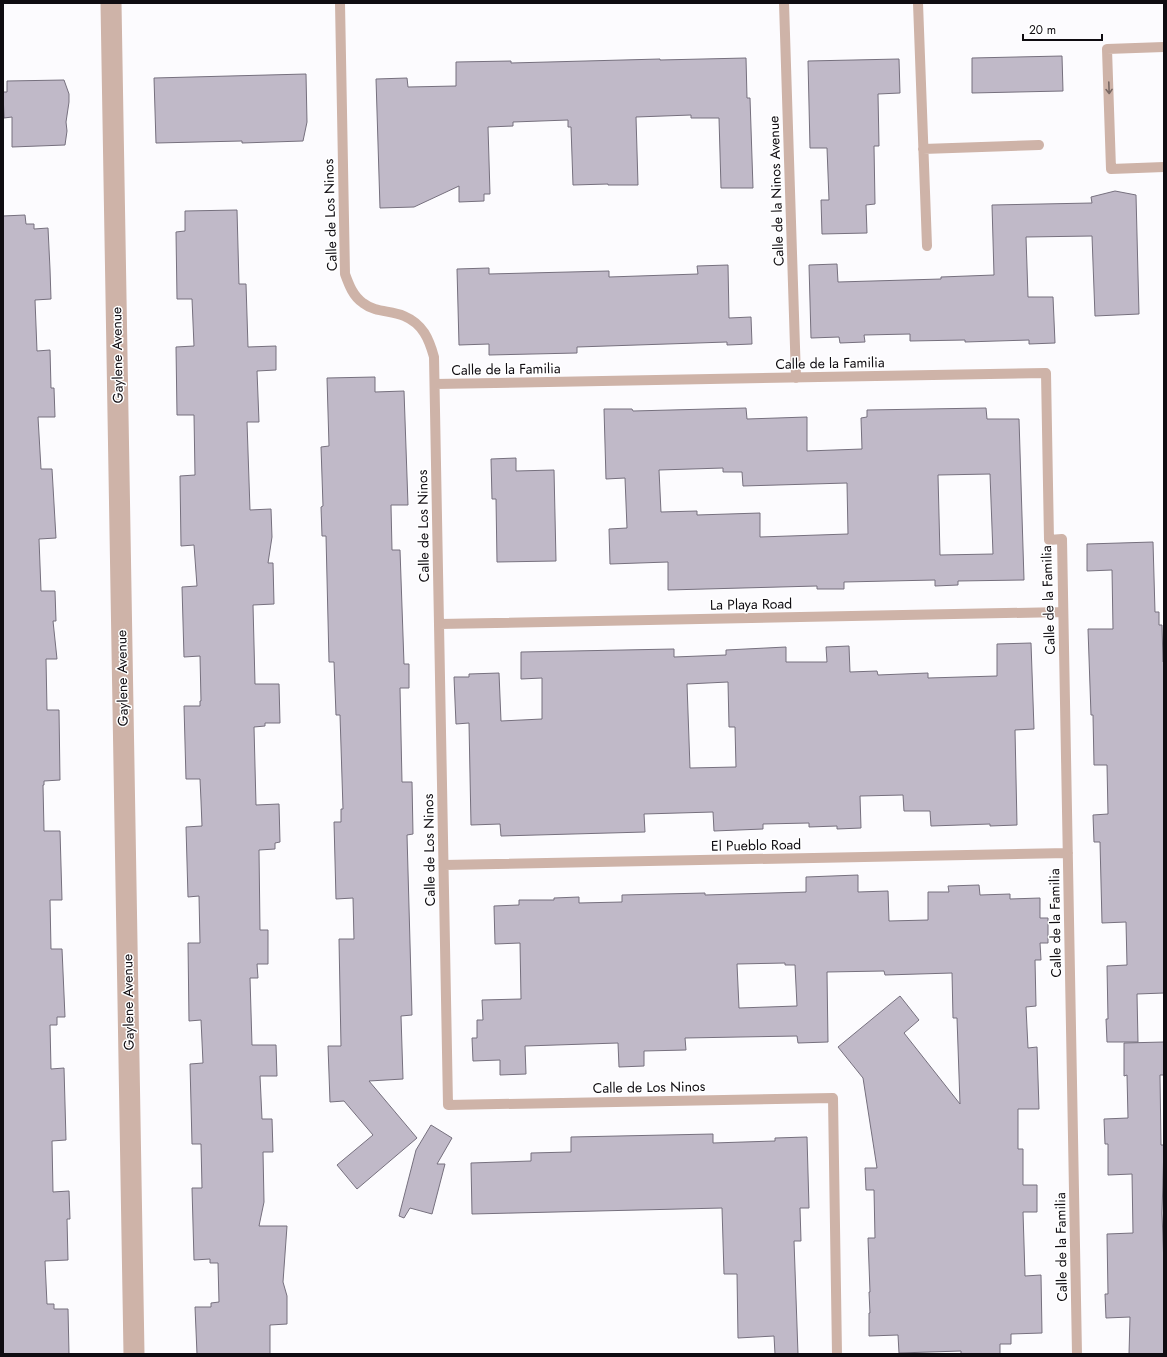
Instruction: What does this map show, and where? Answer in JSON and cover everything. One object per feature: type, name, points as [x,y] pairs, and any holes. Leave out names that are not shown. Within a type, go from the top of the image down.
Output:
[{"type":"street","name":"Gaylene Avenue","points":[[111,3],[134,1354]]},
{"type":"lane","name":"Calle de Los Ninos","points":[[340,3],[345,274],[351,290],[362,302],[377,311],[404,316],[419,326],[430,340],[434,357],[448,1105],[833,1098],[837,1354]]},
{"type":"lane","name":"Calle de la Ninos Avenue","points":[[784,3],[796,378]]},
{"type":"lane","points":[[918,3],[927,246]]},
{"type":"lane","points":[[1164,47],[1107,49],[1111,169],[1164,167]]},
{"type":"lane","points":[[923,148],[1039,145]]},
{"type":"lane","name":"Calle de la Familia","points":[[435,384],[1046,373],[1049,540],[1062,540],[1077,1354]]},
{"type":"lane","name":"La Playa Road","points":[[439,624],[1064,612]]},
{"type":"lane","name":"El Pueblo Road","points":[[444,864],[1068,853]]},
{"type":"building","points":[[1062,56],[1063,91],[972,93],[972,58]]},
{"type":"building","points":[[746,58],[747,98],[750,98],[753,188],[721,188],[719,118],[691,118],[691,115],[636,117],[638,185],[573,185],[571,127],[568,127],[568,120],[513,122],[513,126],[488,127],[490,194],[484,194],[484,201],[459,202],[459,186],[414,207],[380,208],[376,79],[407,78],[408,87],[456,86],[456,62],[511,61],[511,63]]},
{"type":"building","points":[[899,59],[900,93],[878,94],[879,146],[874,146],[875,204],[866,205],[867,233],[822,234],[821,200],[829,200],[827,148],[810,148],[808,61]]},
{"type":"building","points":[[306,74],[307,122],[303,141],[156,143],[154,78]]},
{"type":"building","points":[[64,80],[69,94],[65,145],[12,147],[12,117],[4,118],[3,92],[7,92],[7,81]]},
{"type":"building","points":[[1115,191],[1136,195],[1139,314],[1095,316],[1092,236],[1026,237],[1028,297],[1053,297],[1055,343],[1029,344],[1029,340],[965,342],[965,340],[910,341],[910,334],[864,335],[865,342],[840,343],[839,337],[811,338],[809,265],[837,264],[838,282],[941,279],[941,277],[994,275],[992,205],[1092,203],[1091,197]]},
{"type":"building","points":[[237,210],[239,284],[246,284],[248,347],[276,346],[276,370],[257,371],[259,422],[247,422],[250,510],[271,509],[272,537],[268,563],[273,563],[274,604],[253,605],[255,684],[279,684],[280,723],[265,723],[265,726],[254,727],[256,805],[279,804],[280,842],[275,843],[275,849],[259,850],[260,930],[268,930],[268,964],[257,964],[258,978],[250,978],[252,1045],[276,1045],[277,1076],[260,1076],[262,1119],[272,1119],[273,1152],[263,1152],[264,1202],[259,1226],[287,1226],[283,1282],[287,1296],[287,1324],[270,1325],[270,1354],[197,1354],[195,1307],[211,1307],[211,1303],[219,1302],[218,1263],[210,1263],[210,1259],[194,1260],[192,1188],[202,1188],[201,1144],[192,1144],[190,1064],[203,1063],[201,1020],[189,1021],[188,943],[200,943],[199,896],[188,897],[186,827],[202,826],[200,779],[186,779],[184,706],[200,706],[201,701],[200,656],[184,657],[182,587],[197,586],[194,545],[181,546],[180,476],[195,475],[194,415],[177,415],[176,347],[194,346],[192,299],[177,299],[176,232],[185,231],[185,211]]},
{"type":"building","points":[[25,215],[26,224],[34,224],[34,229],[48,228],[50,269],[51,299],[35,300],[37,351],[50,350],[51,388],[54,388],[55,417],[38,417],[41,469],[52,469],[56,538],[39,539],[41,591],[55,591],[56,621],[53,621],[57,659],[46,659],[47,710],[59,710],[60,780],[44,781],[43,785],[44,831],[60,831],[62,900],[50,900],[51,949],[62,949],[65,1017],[57,1017],[57,1025],[50,1025],[51,1069],[64,1068],[66,1140],[52,1141],[53,1192],[69,1191],[70,1219],[67,1219],[68,1260],[45,1261],[47,1304],[54,1304],[54,1309],[68,1309],[69,1354],[3,1354],[3,216]]},
{"type":"building","points":[[728,265],[729,318],[751,317],[752,344],[727,345],[727,342],[577,347],[577,353],[489,355],[489,344],[459,345],[457,269],[489,268],[489,274],[609,271],[609,277],[698,274],[697,266]]},
{"type":"building","points":[[375,377],[375,392],[404,391],[408,505],[391,505],[392,550],[400,550],[404,664],[409,664],[409,688],[400,688],[402,782],[412,782],[413,834],[407,835],[412,1015],[401,1016],[403,1079],[369,1081],[417,1138],[357,1189],[337,1165],[373,1135],[344,1101],[330,1102],[328,1046],[341,1046],[339,939],[354,939],[353,898],[336,899],[334,822],[341,822],[341,809],[343,809],[340,715],[336,715],[334,662],[329,662],[326,536],[322,536],[321,507],[323,506],[321,447],[329,446],[327,378]]},
{"type":"building","points":[[746,408],[747,419],[807,417],[807,451],[862,449],[861,418],[867,417],[867,410],[986,408],[987,419],[1019,419],[1024,580],[958,581],[958,585],[935,586],[935,580],[844,582],[844,589],[817,589],[817,586],[668,590],[668,562],[610,564],[609,529],[627,528],[625,478],[606,479],[604,409],[632,409],[633,411]],"holes":[[[723,468],[723,472],[742,472],[743,486],[847,483],[848,534],[760,537],[760,513],[697,515],[697,511],[661,512],[659,470]],[[990,474],[993,554],[940,555],[938,475]]]},
{"type":"building","points":[[516,458],[516,471],[554,470],[556,561],[497,562],[496,499],[492,499],[491,459]]},
{"type":"building","points":[[1153,542],[1155,612],[1159,612],[1159,625],[1162,625],[1164,662],[1164,993],[1137,994],[1138,1042],[1107,1042],[1107,966],[1127,965],[1126,922],[1102,923],[1100,842],[1094,842],[1093,815],[1108,814],[1107,765],[1094,765],[1093,715],[1091,715],[1088,629],[1113,629],[1112,570],[1087,571],[1087,544]]},
{"type":"building","points":[[1031,643],[1034,729],[1015,730],[1017,825],[990,826],[990,824],[931,826],[930,811],[904,811],[903,795],[860,796],[861,828],[837,829],[837,826],[809,827],[809,823],[763,824],[763,829],[714,831],[713,812],[644,814],[645,832],[501,836],[500,824],[471,825],[469,723],[456,724],[454,677],[469,677],[469,674],[499,673],[501,721],[542,719],[542,678],[521,679],[521,652],[674,649],[674,657],[726,655],[726,650],[786,647],[786,662],[827,662],[826,647],[849,646],[850,672],[877,671],[878,675],[928,673],[928,678],[997,676],[997,644]],"holes":[[[728,682],[729,727],[735,727],[736,767],[690,768],[687,684]]]},
{"type":"building","points":[[858,875],[858,892],[888,891],[889,921],[928,920],[928,892],[949,892],[948,886],[979,885],[980,895],[1010,894],[1010,899],[1040,898],[1040,918],[1048,918],[1048,943],[1040,943],[1041,960],[1035,960],[1036,1006],[1026,1007],[1028,1048],[1037,1047],[1039,1109],[1018,1109],[1018,1149],[1023,1149],[1023,1185],[1037,1185],[1037,1212],[1023,1212],[1025,1276],[1041,1275],[1042,1333],[1011,1334],[1011,1344],[1000,1344],[1000,1354],[961,1354],[961,1351],[899,1353],[898,1335],[869,1336],[870,1292],[868,1238],[875,1238],[874,1190],[866,1190],[865,1168],[877,1168],[863,1078],[838,1047],[900,996],[919,1020],[904,1033],[960,1104],[957,1018],[953,1018],[952,973],[885,975],[884,971],[827,972],[828,1042],[798,1043],[797,1036],[685,1038],[686,1050],[644,1051],[644,1066],[619,1067],[618,1043],[525,1046],[526,1074],[500,1075],[500,1060],[473,1061],[472,1038],[477,1038],[477,1020],[483,1020],[482,1000],[521,999],[520,943],[495,944],[494,906],[519,905],[519,900],[554,900],[554,898],[579,897],[579,903],[622,902],[622,895],[705,893],[705,895],[806,892],[806,877]],"holes":[[[785,963],[785,965],[795,965],[797,1006],[739,1008],[737,964]]]},
{"type":"building","points":[[1164,1042],[1164,1075],[1160,1075],[1161,1145],[1164,1145],[1162,1213],[1164,1266],[1164,1354],[1129,1354],[1130,1317],[1106,1318],[1105,1294],[1108,1294],[1107,1234],[1133,1233],[1132,1174],[1108,1175],[1108,1144],[1105,1144],[1104,1119],[1128,1118],[1127,1075],[1124,1076],[1124,1043]]},
{"type":"building","points":[[431,1125],[452,1138],[437,1164],[445,1164],[432,1214],[410,1208],[404,1218],[399,1216],[416,1150]]},
{"type":"building","points":[[713,1134],[713,1143],[775,1141],[775,1138],[807,1137],[809,1208],[800,1208],[801,1241],[794,1241],[798,1354],[775,1354],[774,1336],[738,1338],[737,1274],[724,1274],[722,1208],[472,1214],[471,1163],[531,1161],[531,1153],[571,1152],[571,1137]]}]
